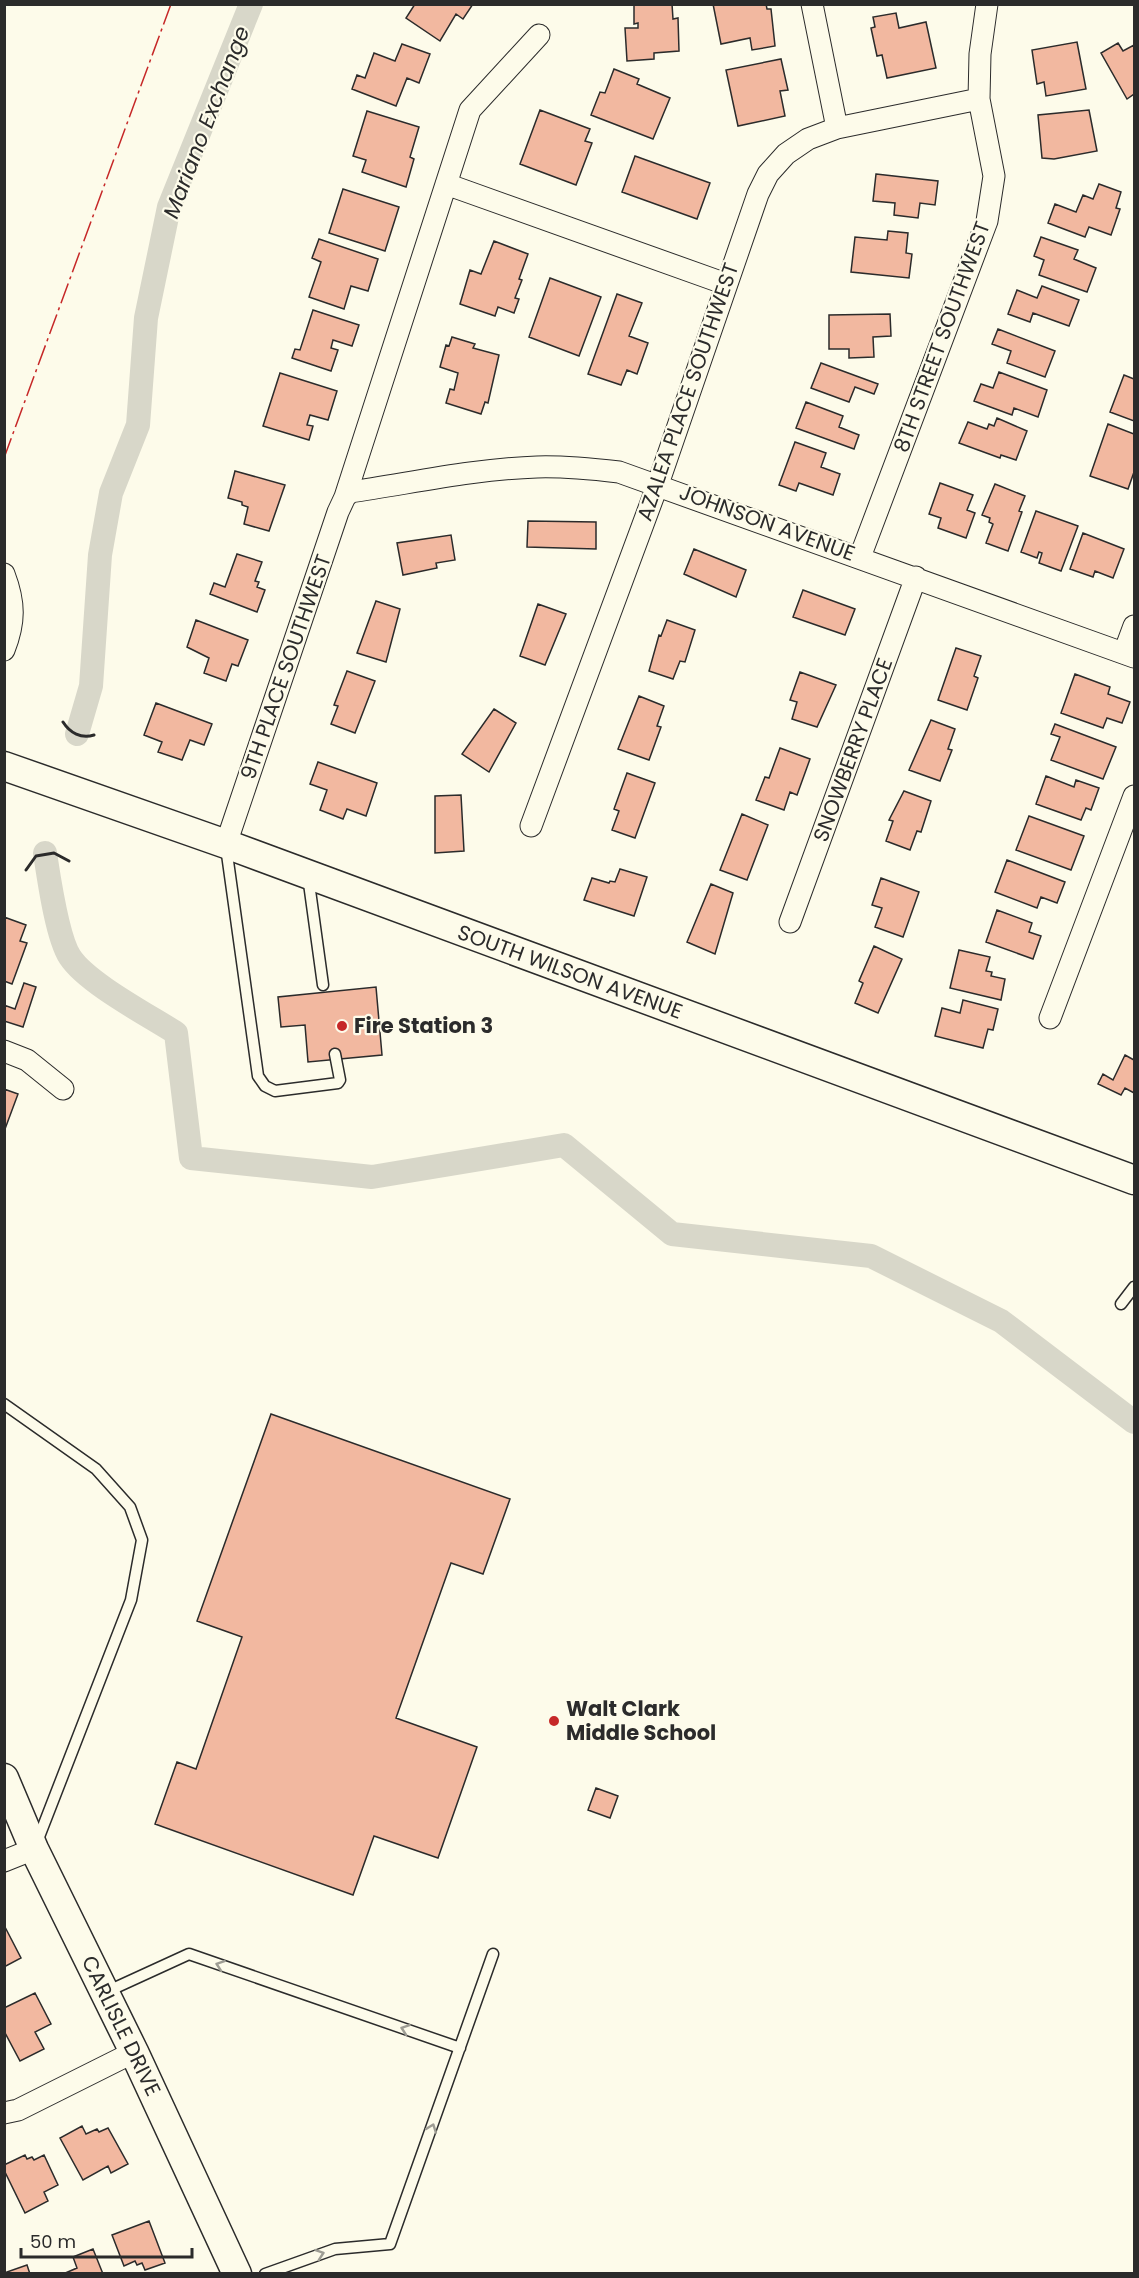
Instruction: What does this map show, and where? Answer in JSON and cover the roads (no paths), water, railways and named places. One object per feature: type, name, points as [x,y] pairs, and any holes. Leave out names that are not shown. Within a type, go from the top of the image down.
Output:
[{"type":"main road","name":"SOUTH WILSON AVENUE","points":[[4,766],[226,844],[1134,1180]]},
{"type":"main road","name":"CARLISLE DRIVE","points":[[4,1778],[34,1848],[135,2052],[237,2274]]},
{"type":"street","points":[[812,4],[837,128]]},
{"type":"street","name":"8TH STREET SOUTHWEST","points":[[860,557],[987,221],[994,176],[979,99],[980,54],[987,4]]},
{"type":"street","name":"9TH PLACE SOUTHWEST","points":[[226,844],[347,494],[470,110],[539,35]]},
{"type":"street","name":"AZALEA PLACE SOUTHWEST","points":[[531,826],[657,484],[758,194],[768,174],[786,154],[808,139],[837,128],[979,99]]},
{"type":"street","points":[[446,184],[726,284]]},
{"type":"street","name":"JOHNSON AVENUE","points":[[347,494],[472,473],[535,467],[573,467],[619,472],[1129,655]]},
{"type":"street","points":[[4,574],[14,609],[12,629],[4,650]]},
{"type":"street","name":"SNOWBERRY PLACE","points":[[790,922],[916,577]]},
{"type":"street","points":[[1129,655],[1134,626]]},
{"type":"street","points":[[1050,1018],[1134,796]]},
{"type":"street","points":[[4,1051],[27,1060],[63,1089]]},
{"type":"street","points":[[4,1861],[34,1848]]},
{"type":"street","points":[[4,2113],[18,2110],[135,2052]]},
{"type":"lane","points":[[226,844],[258,1076],[265,1086],[275,1091],[338,1083],[340,1080],[335,1054]]},
{"type":"lane","points":[[308,875],[323,986]]},
{"type":"lane","points":[[1121,1304],[1134,1287]]},
{"type":"lane","points":[[4,1404],[96,1469],[130,1507],[142,1540],[131,1600],[34,1848]]},
{"type":"lane","points":[[104,1993],[189,1954],[460,2048]]},
{"type":"lane","points":[[265,2274],[335,2249],[390,2244],[493,1954]]},
{"type":"waterway","name":"Mariano Exchange","points":[[77,734],[91,686],[100,555],[111,493],[138,425],[146,318],[169,207],[251,4]]},
{"type":"waterway","name":"Mariano Exchange","points":[[45,853],[57,922],[70,957],[78,967],[104,988],[176,1033],[191,1158],[372,1177],[564,1145],[672,1234],[871,1256],[1001,1321],[1134,1422]]},
{"type":"place","name":"Fire Station 3","points":[[342,1026]]},
{"type":"place","name":"Walt Clark Middle School","points":[[554,1721]]}]
